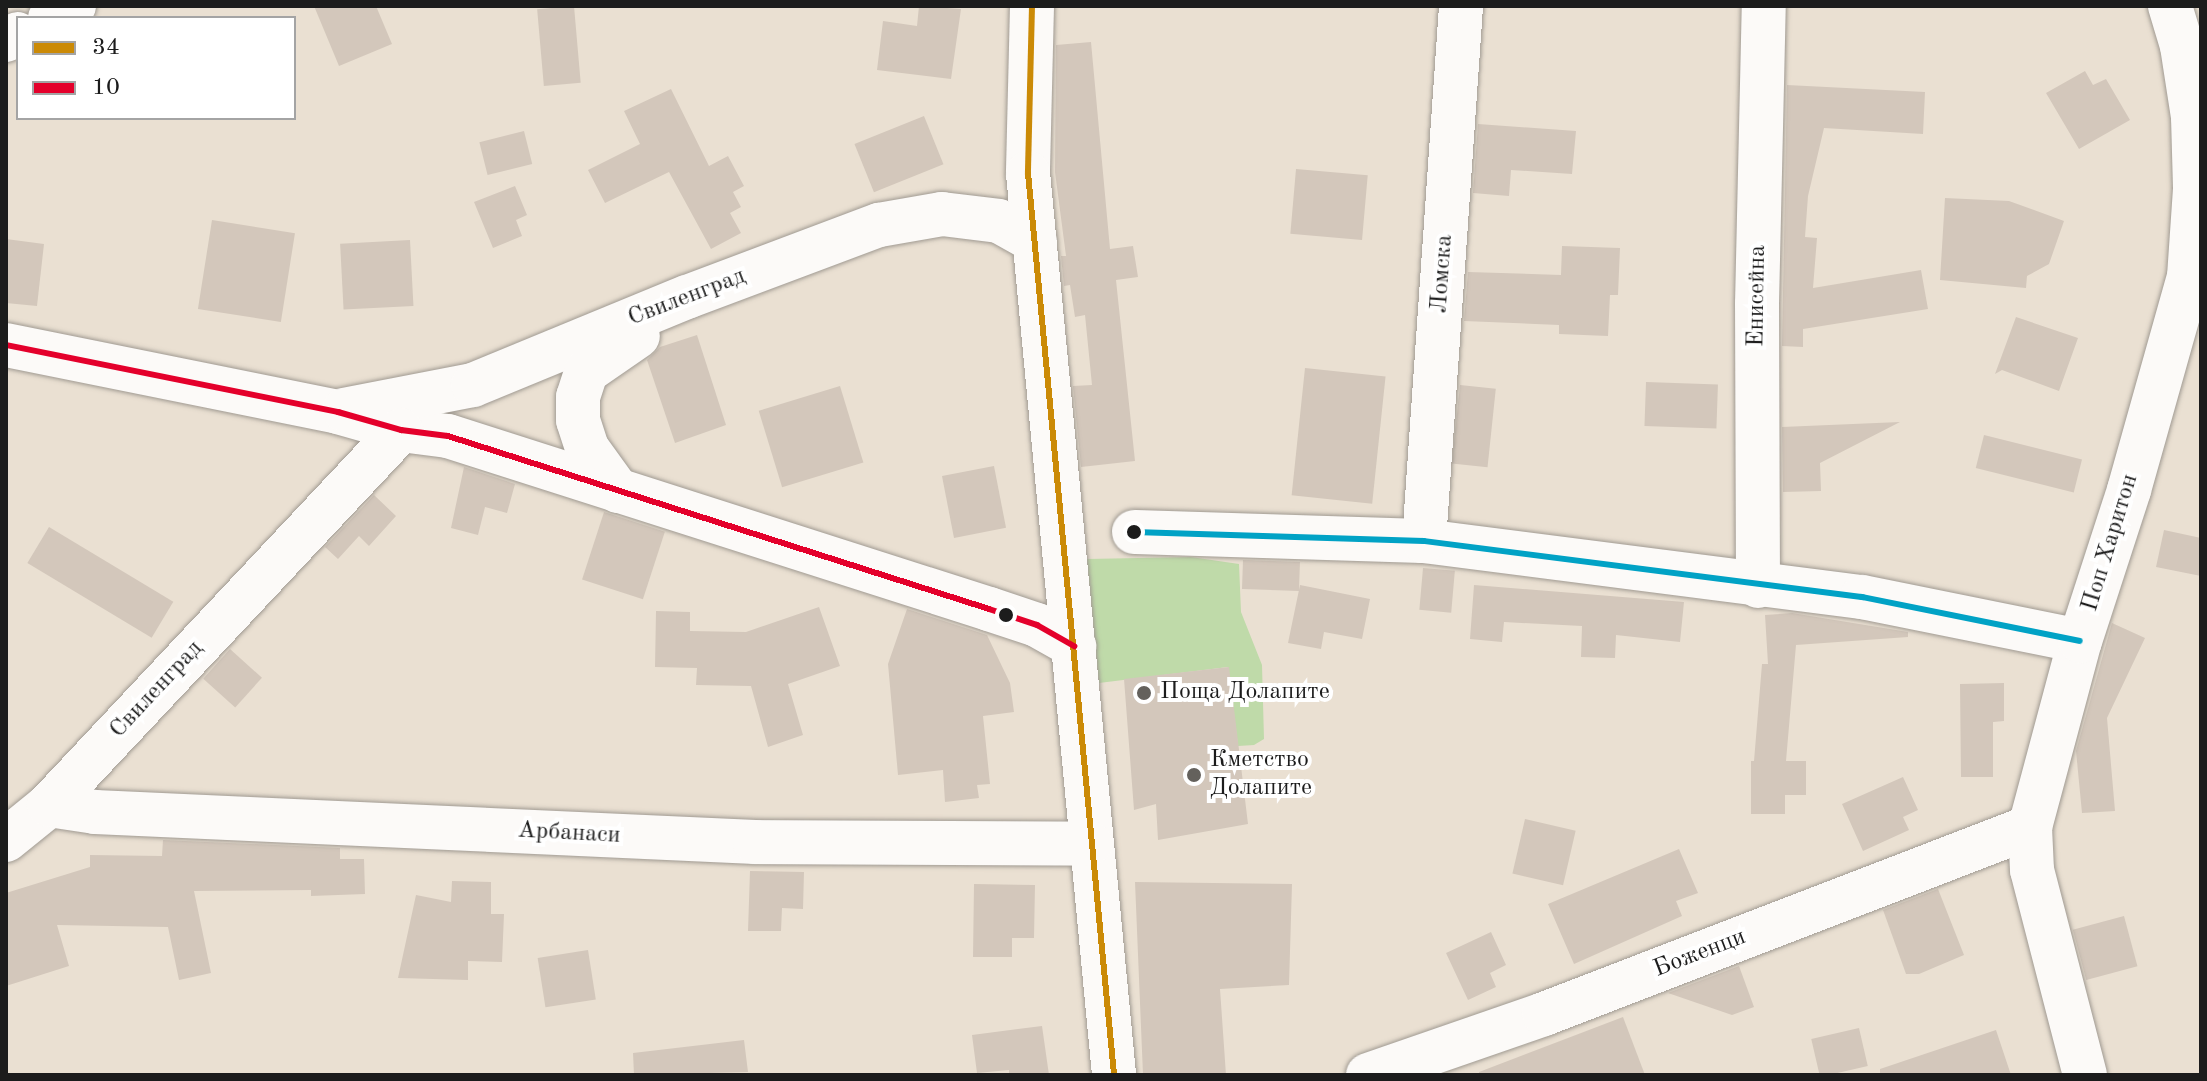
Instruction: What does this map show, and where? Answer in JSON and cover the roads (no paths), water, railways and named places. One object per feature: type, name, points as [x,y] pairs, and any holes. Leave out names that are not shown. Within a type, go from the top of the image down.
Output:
[{"type":"street","points":[[54,16],[74,6]]},
{"type":"street","points":[[1032,6],[1028,173],[1114,1075]]},
{"type":"street","name":"Ломска","points":[[1424,541],[1461,6]]},
{"type":"street","name":"Енисейна","points":[[1758,586],[1757,304],[1764,6]]},
{"type":"street","name":"Поп Харитон","points":[[2085,1075],[2032,870],[2030,827],[2080,641],[2129,490],[2189,277],[2195,188],[2193,117],[2182,46],[2170,6]]},
{"type":"street","name":"Свиленград","points":[[338,412],[473,385],[687,297],[879,225],[942,214],[999,221],[1035,241]]},
{"type":"street","points":[[618,491],[587,448],[578,420],[578,397],[586,372],[617,353],[687,297]]},
{"type":"street","points":[[6,345],[338,412],[401,430],[448,436],[1037,625],[1074,646]]},
{"type":"street","name":"Свиленград","points":[[6,840],[49,805],[401,430]]},
{"type":"street","points":[[1134,532],[1424,541],[1862,597],[2080,641]]},
{"type":"street","name":"Арбанаси","points":[[49,805],[95,812],[755,842],[1090,844]]},
{"type":"street","name":"Боженци","points":[[1368,1075],[1544,1014],[2030,827]]},
{"type":"place","name":"Поща Долапите","points":[[1144,693]]},
{"type":"place","name":"Кметство Долапите","points":[[1194,775]]}]
